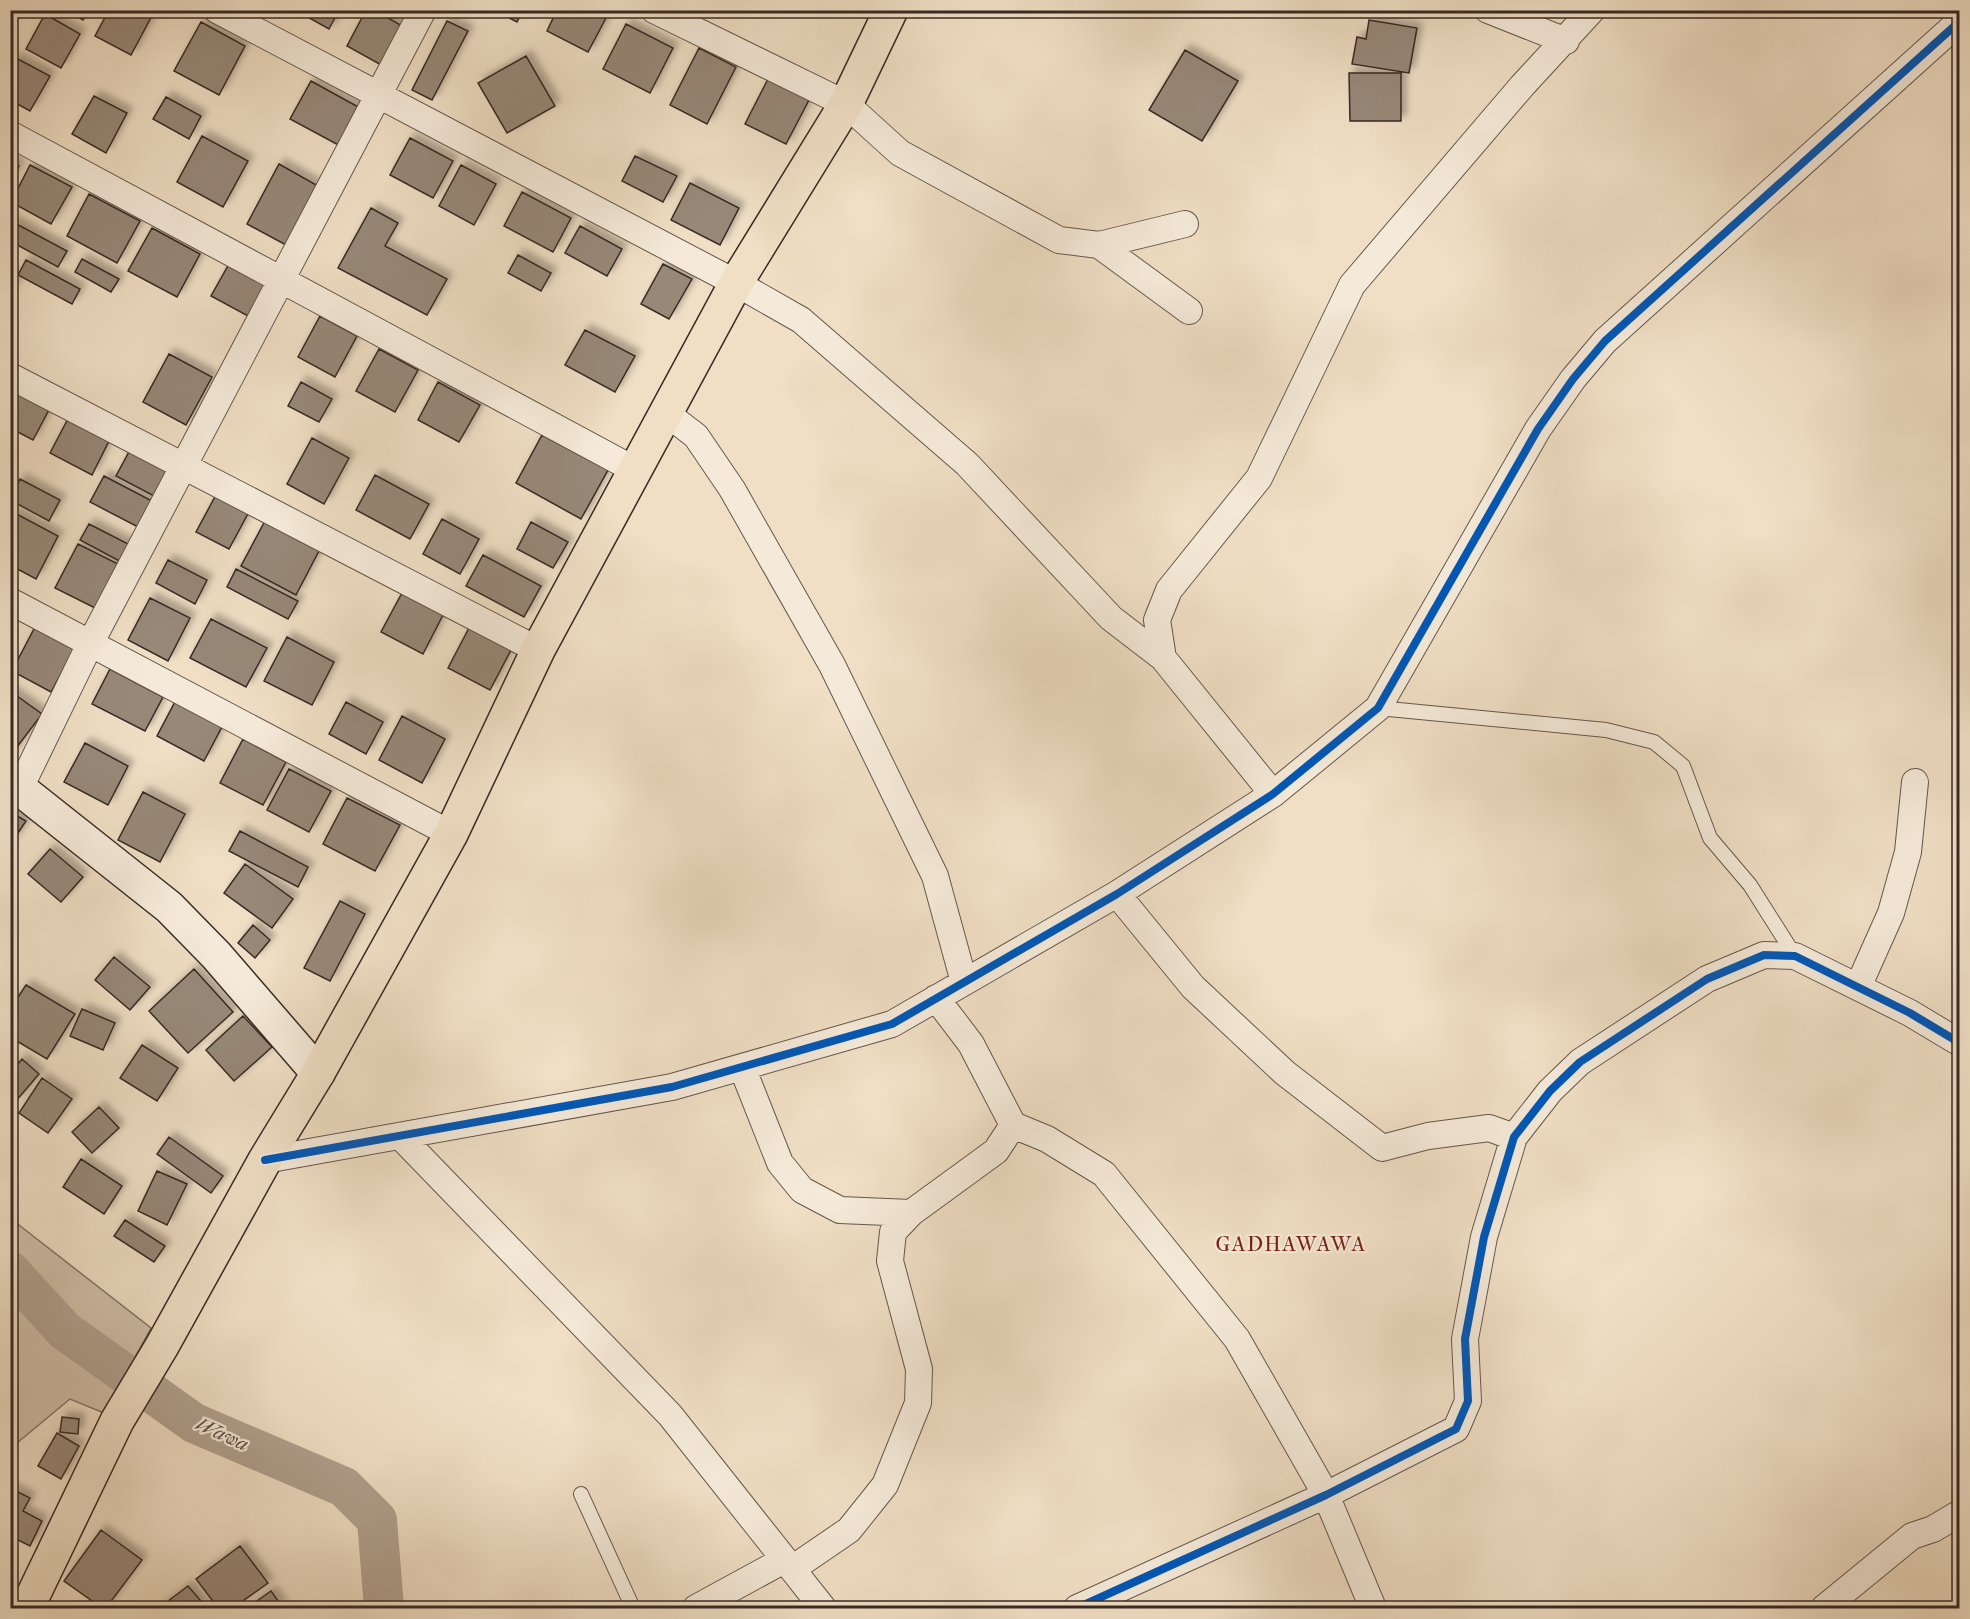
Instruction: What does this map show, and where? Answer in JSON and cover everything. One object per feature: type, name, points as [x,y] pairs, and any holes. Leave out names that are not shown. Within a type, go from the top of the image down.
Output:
[{"type":"main road","points":[[36,1605],[117,1421],[162,1347],[264,1160],[318,1073],[451,834],[538,651],[736,283],[846,104],[891,10]]},
{"type":"street","points":[[217,10],[736,283],[801,320],[967,464],[1111,618],[1163,658],[1273,794]]},
{"type":"street","points":[[318,1073],[216,955],[169,907],[15,785],[423,10]]},
{"type":"street","points":[[654,10],[846,104],[900,153],[1059,240],[1099,245],[1185,224]]},
{"type":"street","points":[[1488,10],[1566,41]]},
{"type":"street","points":[[1163,658],[1157,620],[1169,590],[1259,478],[1352,285],[1522,86],[1593,10]]},
{"type":"street","points":[[264,1160],[672,1087],[892,1024],[1118,894],[1273,794],[1378,708],[1538,429],[1605,340],[1959,21]]},
{"type":"street","points":[[10,134],[635,470]]},
{"type":"street","points":[[1099,245],[1189,311]]},
{"type":"street","points":[[10,376],[538,651]]},
{"type":"street","points":[[666,413],[696,436],[732,489],[832,665],[935,876],[964,982]]},
{"type":"street","points":[[10,601],[451,834]]},
{"type":"street","points":[[1858,987],[1891,913],[1908,852],[1915,782]]},
{"type":"street","points":[[1118,894],[1193,987],[1285,1073],[1382,1148],[1428,1136],[1489,1128],[1514,1137]]},
{"type":"street","points":[[1078,1608],[1326,1495],[1456,1429],[1468,1401],[1465,1339],[1484,1237],[1514,1137],[1550,1091],[1580,1062],[1707,979],[1764,955],[1795,956],[1910,1013],[1959,1043]]},
{"type":"street","points":[[936,999],[971,1044],[1013,1125],[1047,1139],[1104,1174],[1237,1339],[1326,1495],[1373,1608]]},
{"type":"street","points":[[742,1067],[780,1163],[802,1190],[840,1210],[911,1213]]},
{"type":"street","points":[[696,1608],[788,1564],[849,1530],[885,1485],[918,1403],[919,1369],[890,1261],[893,1232],[911,1213],[996,1151],[1013,1125]]},
{"type":"street","points":[[400,1136],[670,1415],[823,1608]]},
{"type":"street","points":[[1824,1608],[1912,1536],[1933,1529],[1959,1513]]},
{"type":"lane","points":[[1378,708],[1606,730],[1654,742],[1683,766],[1710,838],[1750,885],[1795,956]]},
{"type":"lane","points":[[581,1494],[633,1608]]},
{"type":"shaded area","points":[[10,1218],[151,1328],[104,1413],[70,1399],[11,1448]]},
{"type":"building","points":[[66,10],[89,10],[83,20]]},
{"type":"building","points":[[109,10],[155,10],[131,55],[95,36]]},
{"type":"building","points":[[295,10],[339,10],[329,29]]},
{"type":"building","points":[[366,10],[374,10],[404,27],[383,66],[347,46]]},
{"type":"building","points":[[494,10],[523,10],[517,22]]},
{"type":"building","points":[[557,10],[600,10],[608,14],[588,52],[547,31]]},
{"type":"building","points":[[45,14],[80,34],[61,68],[26,49]]},
{"type":"building","points":[[1369,20],[1417,28],[1409,73],[1352,64],[1357,37],[1366,39]]},
{"type":"building","points":[[447,21],[468,31],[432,100],[412,90]]},
{"type":"building","points":[[201,22],[245,46],[219,95],[174,71]]},
{"type":"building","points":[[626,24],[673,48],[650,93],[603,69]]},
{"type":"building","points":[[699,48],[736,67],[707,124],[670,105]]},
{"type":"building","points":[[1185,50],[1238,81],[1202,141],[1149,110]]},
{"type":"building","points":[[526,56],[555,106],[507,133],[478,83]]},
{"type":"building","points":[[16,58],[50,76],[30,111],[10,100],[10,67]]},
{"type":"building","points":[[1349,73],[1401,73],[1401,121],[1350,121]]},
{"type":"building","points":[[768,79],[809,100],[786,144],[745,124]]},
{"type":"building","points":[[311,81],[362,109],[342,147],[290,119]]},
{"type":"building","points":[[94,96],[127,113],[106,153],[72,134]]},
{"type":"building","points":[[166,97],[201,116],[189,139],[153,119]]},
{"type":"building","points":[[202,136],[248,161],[223,207],[177,182]]},
{"type":"building","points":[[410,138],[453,161],[433,198],[390,175]]},
{"type":"building","points":[[635,156],[677,176],[663,202],[622,181]]},
{"type":"building","points":[[10,161],[19,166],[10,181]]},
{"type":"building","points":[[279,164],[318,186],[286,245],[247,224]]},
{"type":"building","points":[[30,165],[72,187],[51,224],[11,202]]},
{"type":"building","points":[[461,165],[496,184],[474,225],[439,206]]},
{"type":"building","points":[[690,183],[739,208],[720,245],[671,220]]},
{"type":"building","points":[[522,192],[571,218],[553,252],[504,226]]},
{"type":"building","points":[[89,194],[140,221],[117,263],[67,236]]},
{"type":"building","points":[[371,208],[398,223],[385,246],[447,279],[427,315],[338,268]]},
{"type":"building","points":[[11,221],[67,251],[58,267],[10,241]]},
{"type":"building","points":[[580,226],[622,249],[607,276],[565,253]]},
{"type":"building","points":[[152,228],[200,254],[177,297],[128,271]]},
{"type":"building","points":[[518,255],[551,273],[541,291],[508,273]]},
{"type":"building","points":[[82,259],[119,279],[111,292],[75,272]]},
{"type":"building","points":[[26,260],[80,289],[72,304],[18,275]]},
{"type":"building","points":[[229,264],[265,284],[248,316],[211,296]]},
{"type":"building","points":[[663,264],[692,279],[669,319],[641,304]]},
{"type":"building","points":[[10,277],[17,281],[10,293]]},
{"type":"building","points":[[320,316],[357,336],[335,377],[298,357]]},
{"type":"building","points":[[585,330],[635,356],[615,392],[565,365]]},
{"type":"building","points":[[379,349],[418,370],[395,412],[356,391]]},
{"type":"building","points":[[169,354],[212,377],[186,425],[143,402]]},
{"type":"building","points":[[301,382],[332,399],[319,422],[288,406]]},
{"type":"building","points":[[438,382],[480,405],[459,442],[418,420]]},
{"type":"building","points":[[10,387],[51,406],[33,440],[10,428]]},
{"type":"building","points":[[70,415],[111,437],[92,475],[50,453]]},
{"type":"building","points":[[542,435],[608,470],[581,519],[516,483]]},
{"type":"building","points":[[312,438],[349,458],[324,504],[287,484]]},
{"type":"building","points":[[131,448],[169,468],[154,496],[116,476]]},
{"type":"building","points":[[375,475],[429,504],[410,539],[356,510]]},
{"type":"building","points":[[104,476],[154,502],[140,528],[90,502]]},
{"type":"building","points":[[20,479],[60,500],[49,521],[10,500]]},
{"type":"building","points":[[218,491],[251,508],[229,549],[196,532]]},
{"type":"building","points":[[11,511],[58,536],[36,579],[10,565]]},
{"type":"building","points":[[266,519],[321,547],[296,595],[241,566]]},
{"type":"building","points":[[442,519],[479,539],[460,574],[423,554]]},
{"type":"building","points":[[531,522],[568,542],[553,568],[517,549]]},
{"type":"building","points":[[89,524],[134,547],[125,564],[80,540]]},
{"type":"building","points":[[78,544],[120,565],[97,609],[55,588]]},
{"type":"building","points":[[483,555],[541,586],[524,617],[466,586]]},
{"type":"building","points":[[168,560],[207,580],[195,604],[156,583]]},
{"type":"building","points":[[236,569],[298,601],[288,619],[227,587]]},
{"type":"building","points":[[403,591],[444,613],[423,654],[381,632]]},
{"type":"building","points":[[150,598],[190,618],[168,661],[128,640]]},
{"type":"building","points":[[211,619],[267,648],[246,687],[190,658]]},
{"type":"building","points":[[36,625],[76,646],[51,692],[12,671]]},
{"type":"building","points":[[469,628],[511,650],[490,690],[448,668]]},
{"type":"building","points":[[287,637],[334,662],[312,705],[264,681]]},
{"type":"building","points":[[110,669],[163,697],[145,731],[92,704]]},
{"type":"building","points":[[10,691],[42,714],[11,755],[10,755]]},
{"type":"building","points":[[177,698],[224,723],[204,761],[157,736]]},
{"type":"building","points":[[346,702],[383,722],[366,754],[329,734]]},
{"type":"building","points":[[402,716],[445,739],[422,783],[379,760]]},
{"type":"building","points":[[243,739],[286,762],[263,805],[220,783]]},
{"type":"building","points":[[85,743],[128,766],[108,805],[64,782]]},
{"type":"building","points":[[289,769],[331,791],[309,832],[267,810]]},
{"type":"building","points":[[143,792],[185,814],[160,862],[118,840]]},
{"type":"building","points":[[347,798],[400,825],[375,871],[323,844]]},
{"type":"building","points":[[10,812],[26,821],[10,845]]},
{"type":"building","points":[[240,831],[308,867],[298,887],[229,851]]},
{"type":"building","points":[[50,849],[83,877],[61,902],[28,874]]},
{"type":"building","points":[[245,864],[293,899],[272,928],[224,893]]},
{"type":"building","points":[[340,901],[365,914],[330,981],[304,968]]},
{"type":"building","points":[[253,925],[270,940],[255,958],[238,943]]},
{"type":"building","points":[[114,957],[150,987],[130,1010],[95,980]]},
{"type":"building","points":[[194,969],[233,1012],[188,1053],[149,1011]]},
{"type":"building","points":[[26,985],[75,1014],[47,1059],[10,1037],[10,1009]]},
{"type":"building","points":[[82,1009],[115,1023],[103,1050],[70,1036]]},
{"type":"building","points":[[243,1016],[272,1047],[234,1081],[206,1050]]},
{"type":"building","points":[[142,1045],[178,1068],[157,1101],[120,1078]]},
{"type":"building","points":[[22,1059],[39,1074],[16,1101],[10,1096],[10,1073]]},
{"type":"building","points":[[42,1078],[72,1099],[48,1133],[19,1113]]},
{"type":"building","points":[[99,1107],[119,1128],[92,1153],[72,1132]]},
{"type":"building","points":[[169,1137],[223,1176],[211,1193],[157,1154]]},
{"type":"building","points":[[81,1159],[122,1186],[104,1214],[63,1187]]},
{"type":"building","points":[[157,1171],[187,1184],[167,1225],[138,1211]]},
{"type":"building","points":[[125,1220],[165,1246],[154,1262],[114,1236]]},
{"type":"building","points":[[62,1417],[79,1419],[78,1434],[60,1432]]},
{"type":"building","points":[[57,1433],[79,1446],[61,1479],[38,1466]]},
{"type":"building","points":[[10,1488],[30,1498],[23,1511],[42,1521],[30,1546],[10,1536]]},
{"type":"building","points":[[101,1530],[142,1560],[106,1608],[102,1608],[64,1581]]},
{"type":"building","points":[[240,1546],[268,1583],[233,1608],[218,1608],[196,1579]]},
{"type":"building","points":[[188,1586],[207,1608],[159,1608]]},
{"type":"building","points":[[271,1591],[283,1608],[247,1608]]},
{"type":"waterway","name":"Wawa","points":[[10,1271],[65,1331],[194,1423],[344,1487],[377,1520],[384,1608]]},
{"type":"cycle path","points":[[265,1160],[672,1087],[892,1024],[1117,894],[1273,794],[1378,708],[1538,429],[1573,379],[1605,341],[1960,21]]},
{"type":"cycle path","points":[[1077,1608],[1326,1495],[1456,1429],[1468,1401],[1465,1339],[1484,1237],[1514,1137],[1550,1091],[1580,1062],[1707,979],[1764,955],[1795,956],[1910,1013],[1960,1043]]},
{"type":"district","name":"GADHAWAWA","points":[[1291,1244]]}]
